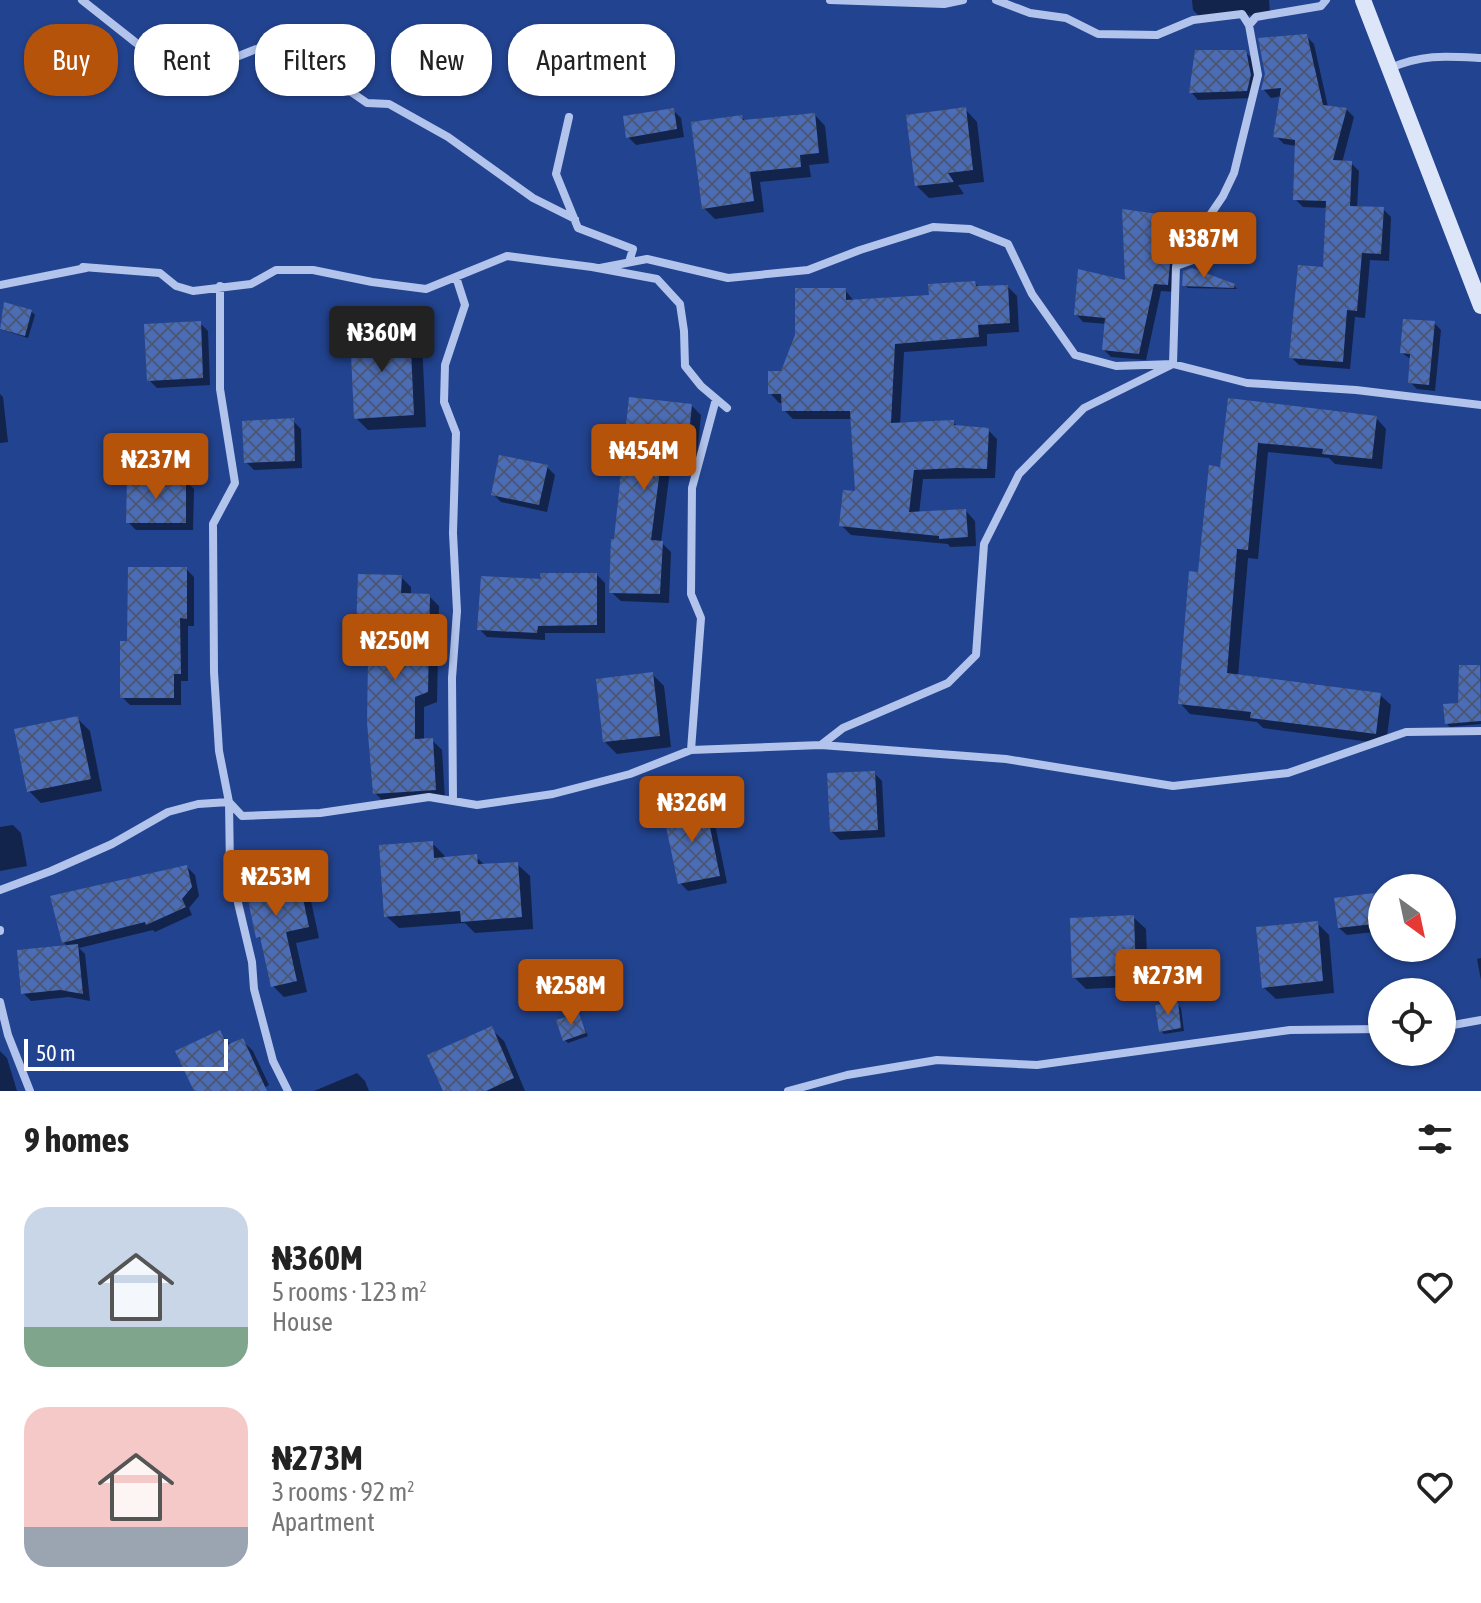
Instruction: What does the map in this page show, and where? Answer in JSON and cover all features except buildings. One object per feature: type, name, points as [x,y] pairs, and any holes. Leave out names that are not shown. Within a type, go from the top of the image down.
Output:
[{"type":"street","points":[[82,0],[154,57],[202,56],[221,63],[264,46],[318,69],[367,103],[389,104],[448,137],[533,198],[575,219]]},
{"type":"street","points":[[830,0],[944,4],[963,0]]},
{"type":"street","points":[[996,0],[1030,13],[1066,18],[1098,34],[1157,35],[1193,20],[1242,14],[1249,25],[1258,75],[1255,90],[1234,173],[1204,224],[1207,255],[1176,266],[1178,284],[1173,364]]},
{"type":"street","points":[[1249,25],[1256,17],[1321,6],[1326,0]]},
{"type":"street","points":[[1363,0],[1481,306]]},
{"type":"street","points":[[1390,68],[1430,55],[1481,58]]},
{"type":"street","points":[[569,117],[556,174],[578,228],[633,249],[629,262]]},
{"type":"street","points":[[600,268],[647,259],[728,278],[808,270],[933,227],[970,229],[1008,244],[1032,294],[1075,355],[1116,366],[1173,364],[1247,383],[1369,392],[1481,405]]},
{"type":"street","points":[[0,285],[86,267],[160,273],[176,286],[193,291],[251,284],[276,270],[313,270],[426,289],[507,256],[600,268],[657,279],[673,293],[680,304],[685,366],[727,408]]},
{"type":"street","points":[[453,801],[452,678],[457,611],[453,533],[456,433],[444,402],[445,365],[465,305],[456,277]]},
{"type":"street","points":[[220,286],[220,389],[235,483],[213,524],[219,751],[229,802],[230,869],[252,962],[254,989],[273,1061],[288,1091]]},
{"type":"street","points":[[821,745],[843,728],[948,683],[976,655],[984,544],[1019,474],[1084,408],[1173,364]]},
{"type":"street","points":[[691,750],[701,618],[691,594],[692,488],[716,399]]},
{"type":"street","points":[[229,802],[242,816],[335,812],[429,797],[477,805],[553,794],[630,774],[691,750],[821,745],[1006,759],[1173,786],[1288,773],[1406,732],[1481,731]]},
{"type":"street","points":[[0,890],[100,849],[168,812],[198,804],[229,802]]},
{"type":"street","points":[[0,1002],[8,1035],[30,1091]]},
{"type":"street","points":[[1456,1024],[1481,1020]]},
{"type":"street","points":[[788,1091],[847,1075],[937,1060],[1037,1065],[1290,1030],[1368,1029]]}]
